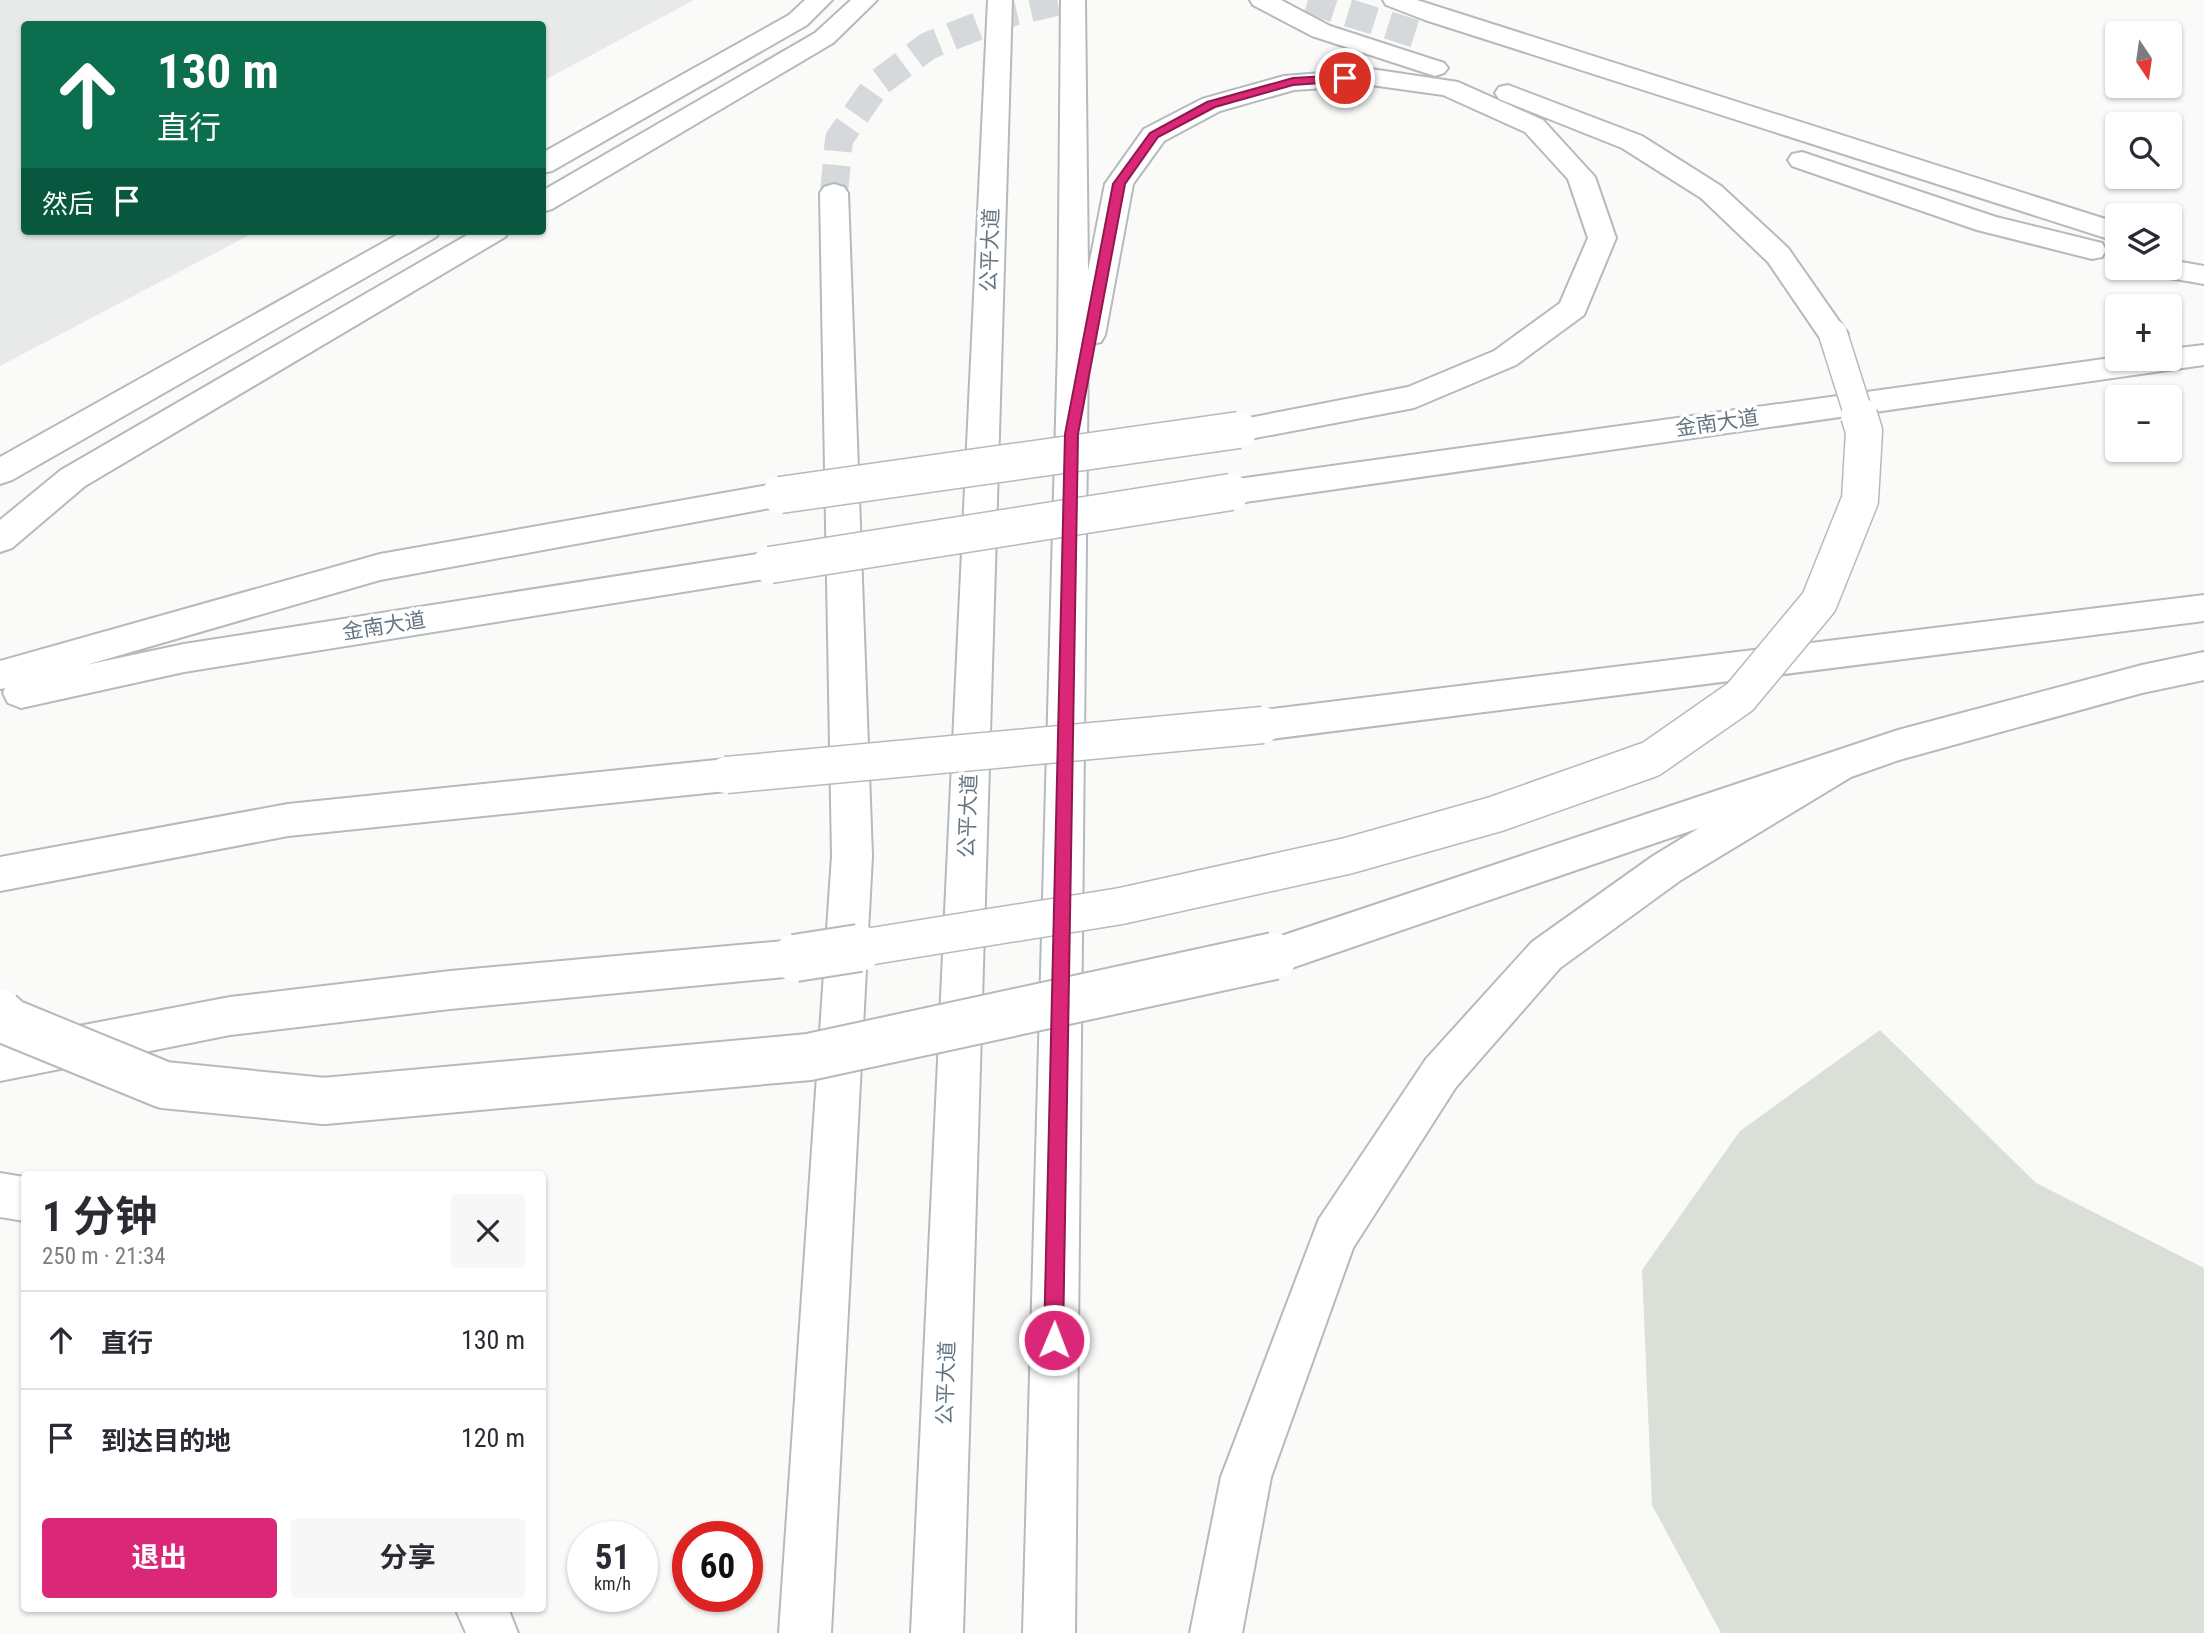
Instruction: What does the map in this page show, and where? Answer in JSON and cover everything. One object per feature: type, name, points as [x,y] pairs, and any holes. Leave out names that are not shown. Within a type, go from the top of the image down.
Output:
[{"type":"main road","points":[[546,163],[798,20],[820,0]]},
{"type":"main road","points":[[546,201],[824,38],[865,0]]},
{"type":"main road","name":"公平大道","points":[[937,1633],[1000,0]]},
{"type":"main road","points":[[1049,1633],[1071,434],[1073,0]]},
{"type":"main road","points":[[0,1061],[230,1016],[450,990],[795,958],[1121,906],[1347,856],[1496,814],[1651,760],[1740,697],[1819,602],[1860,500],[1864,430],[1833,334],[1778,255],[1711,192],[1632,142],[1481,82],[1321,31],[1262,0]]},
{"type":"main road","points":[[1395,0],[1434,15],[2105,229]]},
{"type":"main road","points":[[1416,34],[1742,139],[1987,224],[2105,254]]},
{"type":"main road","points":[[0,675],[380,567],[780,495],[1238,430],[1414,397],[1505,358],[1573,308],[1602,238],[1581,177],[1534,127],[1449,88],[1371,77],[1293,82],[1211,105],[1154,135],[1119,184],[1071,434]]},
{"type":"main road","points":[[806,1633],[852,856],[834,193]]},
{"type":"main road","points":[[0,472],[419,235]]},
{"type":"main road","points":[[0,539],[73,478],[488,235]]},
{"type":"main road","points":[[2182,253],[2204,258]]},
{"type":"main road","points":[[2182,271],[2204,275]]},
{"type":"main road","name":"金南大道","points":[[0,698],[184,658],[1231,492],[2204,355]]},
{"type":"main road","points":[[0,874],[288,820],[726,775],[1263,725],[2204,608]]},
{"type":"main road","points":[[0,1013],[10,1022],[164,1085],[324,1101],[809,1056],[1274,956],[1910,741],[2142,679],[2204,666]]},
{"type":"main road","points":[[1216,1633],[1245,1477],[1335,1236],[1441,1073],[1546,955],[1667,868],[1840,764]]},
{"type":"main road","points":[[0,1195],[21,1198]]},
{"type":"main road","points":[[483,1612],[492,1633]]},
{"type":"shaded area","points":[[0,0],[694,0],[546,79],[546,21],[21,21],[21,235],[249,235],[0,366]]},
{"type":"shaded area","points":[[1880,1030],[2036,1183],[2204,1268],[2204,1633],[1721,1633],[1652,1505],[1642,1270],[1740,1131]]},
{"type":"tunnel","points":[[834,193],[839,139],[877,84],[928,46],[1013,12],[1065,0]]},
{"type":"tunnel","points":[[1308,0],[1416,34]]},
{"type":"route","points":[[1054,1340],[1071,434],[1119,184],[1154,135],[1211,105],[1293,82],[1345,78]]}]
